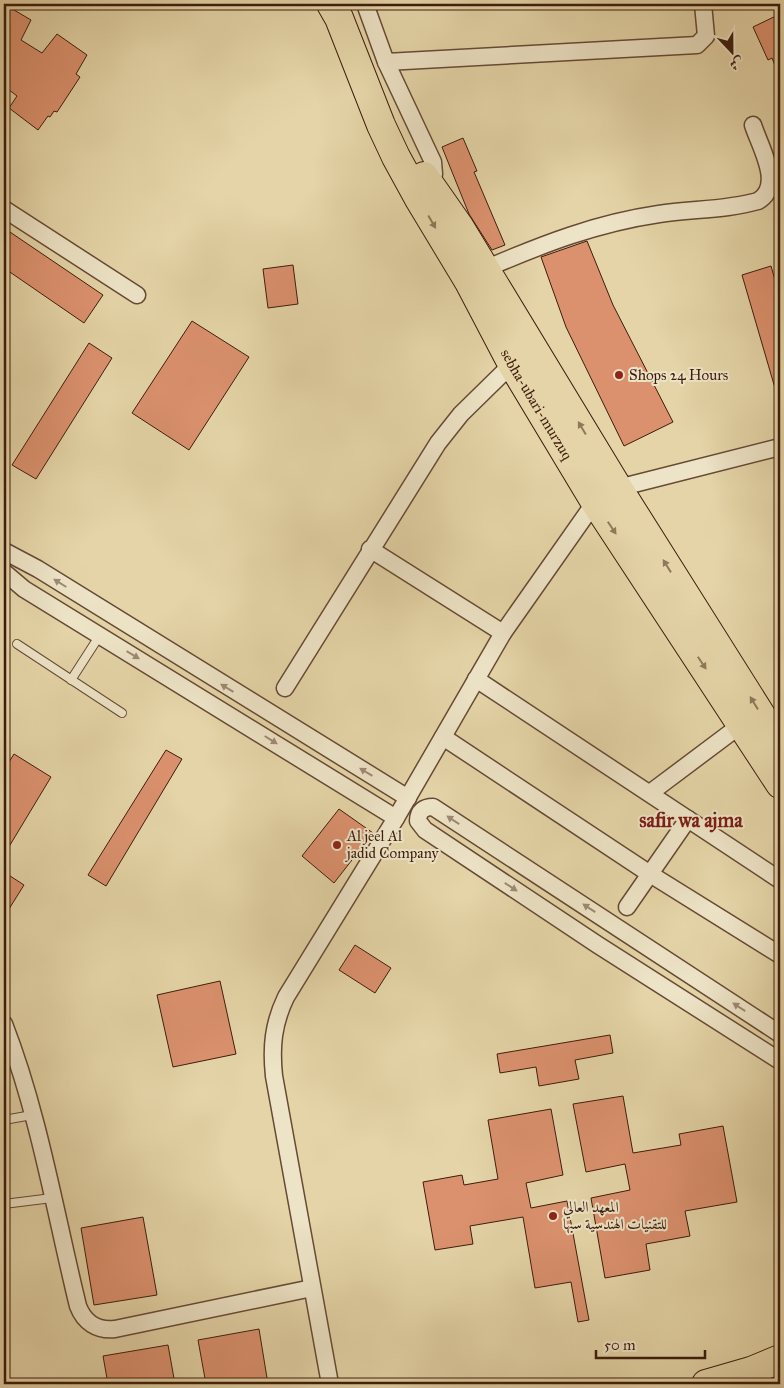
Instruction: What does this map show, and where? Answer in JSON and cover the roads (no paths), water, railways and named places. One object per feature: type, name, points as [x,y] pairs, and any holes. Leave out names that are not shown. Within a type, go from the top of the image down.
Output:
[{"type":"highway","name":"sebha-ubari-murzuq","points":[[331,4],[339,18],[381,125],[396,157],[468,282],[512,364],[595,502],[780,784]]},
{"type":"highway","name":"sebha-ubari-murzuq","points":[[350,4],[393,114],[430,187],[460,226],[618,488],[780,744]]},
{"type":"highway","points":[[706,1384],[751,1371],[780,1358]]},
{"type":"street","points":[[365,4],[386,62],[432,162],[434,174],[430,187]]},
{"type":"street","points":[[386,62],[697,45],[706,36],[703,4]]},
{"type":"street","points":[[485,269],[547,242],[619,222],[658,214],[745,204],[763,198],[770,189],[770,177],[753,126]]},
{"type":"street","points":[[4,209],[137,296]]},
{"type":"street","points":[[285,688],[370,549],[445,433],[470,405],[512,364]]},
{"type":"street","points":[[330,1384],[274,1076],[272,1043],[274,1027],[279,1012],[296,980],[408,798],[503,633],[595,502],[618,488],[780,447]]},
{"type":"street","points":[[370,549],[503,633]]},
{"type":"street","points":[[4,550],[408,798]]},
{"type":"street","points":[[4,572],[24,589],[396,818]]},
{"type":"street","points":[[78,622],[90,602]]},
{"type":"street","points":[[184,687],[197,669]]},
{"type":"street","points":[[476,679],[780,880]]},
{"type":"street","points":[[650,793],[742,724]]},
{"type":"street","points":[[443,737],[650,874],[780,956]]},
{"type":"street","points":[[780,1034],[433,807],[425,808],[419,813],[418,821],[421,828],[598,945],[780,1061]]},
{"type":"street","points":[[627,907],[688,818]]},
{"type":"street","points":[[598,945],[613,924]]},
{"type":"street","points":[[4,1024],[32,1115],[78,1306],[85,1319],[96,1327],[115,1329],[312,1288]]},
{"type":"lane","points":[[71,680],[100,636]]},
{"type":"lane","points":[[17,644],[122,713]]},
{"type":"lane","points":[[4,1120],[32,1115]]},
{"type":"lane","points":[[4,1204],[52,1198]]},
{"type":"place","name":"Shops 24 Hours","points":[[619,375]]},
{"type":"place","name":"Al jeel Al jadid Company","points":[[337,845]]},
{"type":"place","name":"المعهد العالي للتقنيات الهندسية سبها","points":[[553,1216]]},
{"type":"district","name":"safir wa ajma","points":[[691,820]]}]
